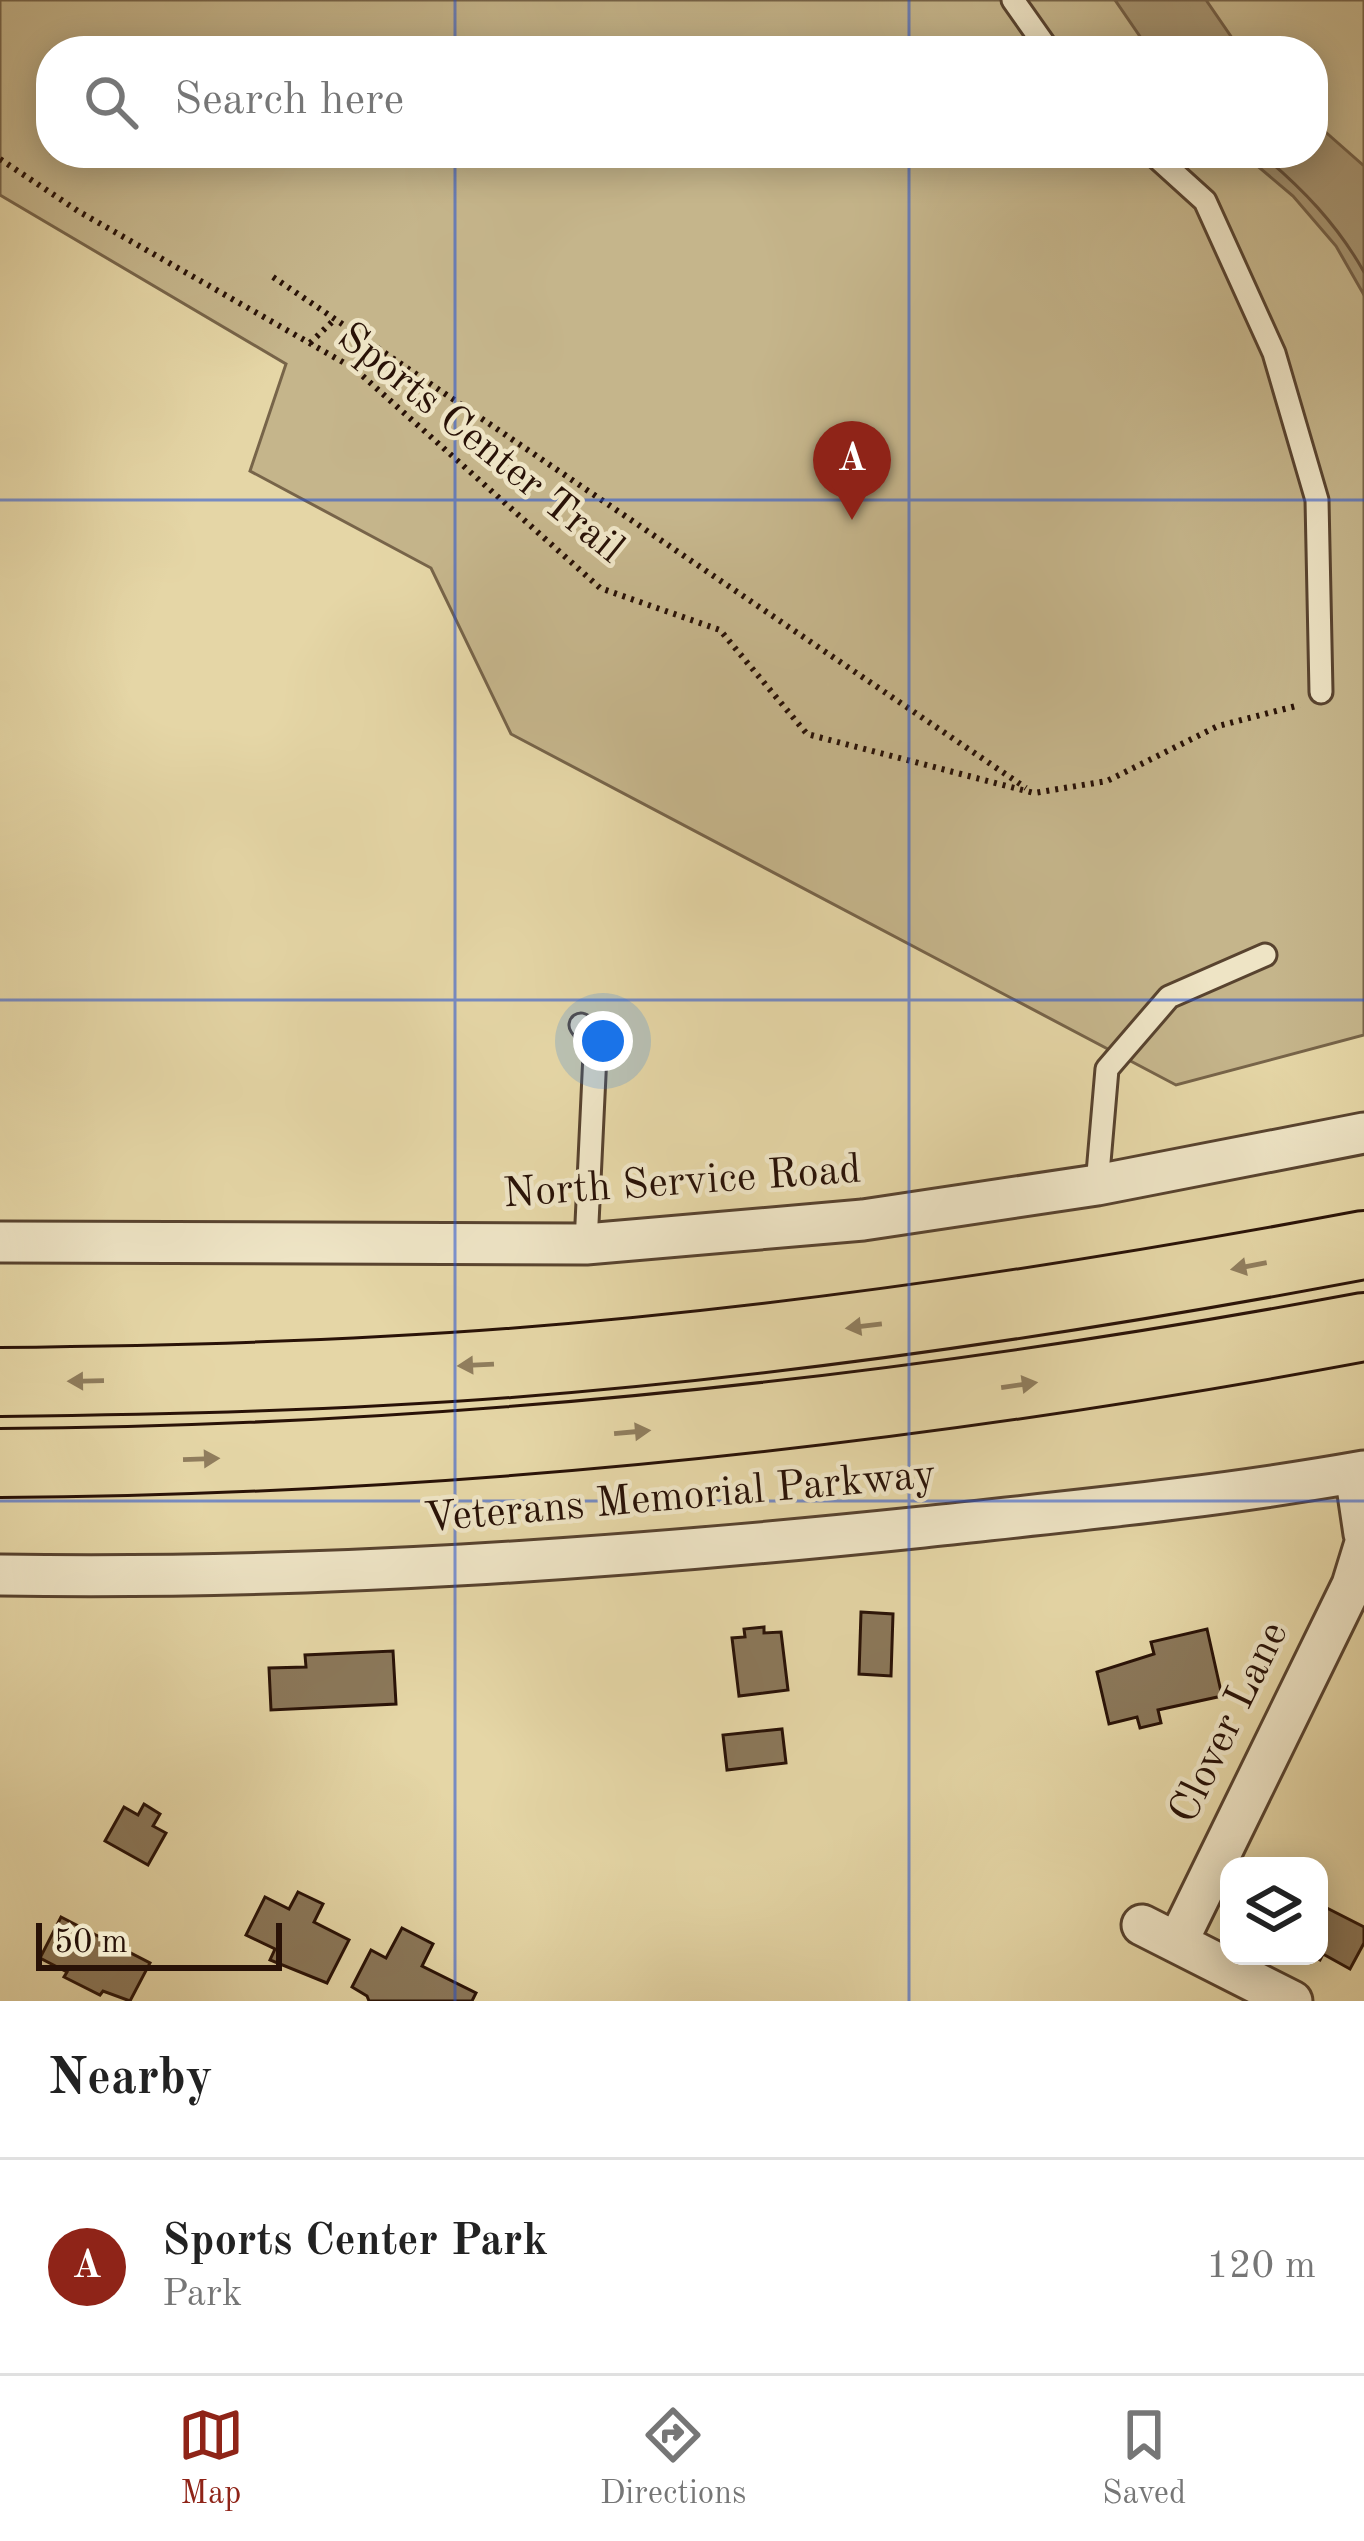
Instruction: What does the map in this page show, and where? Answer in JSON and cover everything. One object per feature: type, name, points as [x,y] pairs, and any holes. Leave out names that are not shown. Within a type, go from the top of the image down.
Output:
[{"type":"highway","points":[[0,1382],[329,1374],[688,1347],[1047,1300],[1364,1245]]},
{"type":"highway","points":[[0,1463],[360,1454],[724,1424],[1081,1377],[1364,1327]]},
{"type":"street","name":"North Service Road","points":[[0,1242],[586,1244],[863,1220],[1097,1185],[1364,1133]]},
{"type":"street","points":[[1359,1472],[1364,1534]]},
{"type":"street","name":"Veterans Memorial Parkway","points":[[0,1575],[235,1575],[458,1566],[741,1546],[1073,1510],[1359,1472]]},
{"type":"street","name":"Clover Lane","points":[[1292,2001],[1160,1933],[1358,1588],[1364,1546]]},
{"type":"lane","points":[[1013,0],[1038,36]]},
{"type":"lane","points":[[1169,168],[1205,201],[1274,353],[1317,500],[1322,692]]},
{"type":"lane","points":[[1097,1185],[1107,1069],[1168,997],[1265,955]]},
{"type":"lane","points":[[581,1025],[595,1054],[586,1244]]},
{"type":"path","name":"Sports Center Trail","points":[[0,159],[78,211],[355,369],[600,588],[719,630],[807,734],[1034,793],[1107,781],[1218,726],[1305,704],[1322,692]]},
{"type":"path","points":[[273,277],[1034,793]]},
{"type":"path","points":[[310,343],[335,319]]},
{"type":"shaded area","points":[[0,0],[1364,0],[1364,1035],[1176,1085],[511,734],[431,568],[250,471],[286,364],[0,195]]},
{"type":"water","points":[[1115,0],[1206,0],[1231,36],[1140,36]]},
{"type":"water","points":[[1328,134],[1364,166],[1364,295],[1336,246],[1293,196],[1260,168],[1328,168]]},
{"type":"building","points":[[861,1612],[893,1614],[891,1676],[859,1674]]},
{"type":"building","points":[[764,1627],[764,1633],[781,1632],[788,1690],[739,1696],[732,1638],[745,1637],[744,1629]]},
{"type":"building","points":[[1207,1629],[1222,1696],[1158,1710],[1161,1723],[1140,1728],[1137,1717],[1109,1724],[1097,1672],[1154,1654],[1151,1642]]},
{"type":"building","points":[[393,1651],[396,1704],[271,1710],[269,1668],[306,1667],[305,1655]]},
{"type":"building","points":[[782,1729],[786,1763],[727,1770],[723,1735]]},
{"type":"building","points":[[144,1804],[160,1814],[153,1826],[166,1833],[148,1865],[105,1841],[124,1807],[138,1815]]},
{"type":"building","points":[[298,1892],[323,1904],[314,1922],[349,1940],[327,1983],[270,1960],[275,1949],[246,1935],[265,1897],[289,1909]]},
{"type":"building","points":[[1328,1909],[1364,1927],[1364,1943],[1350,1969],[1328,1957]]},
{"type":"building","points":[[61,1917],[150,1963],[130,2001],[103,1991],[100,1995],[40,1958]]},
{"type":"building","points":[[402,1928],[433,1944],[422,1966],[476,1993],[472,2001],[369,2001],[352,1987],[371,1950],[386,1958]]},
{"type":"place","name":"Sports Center Park","points":[[852,520]]}]
